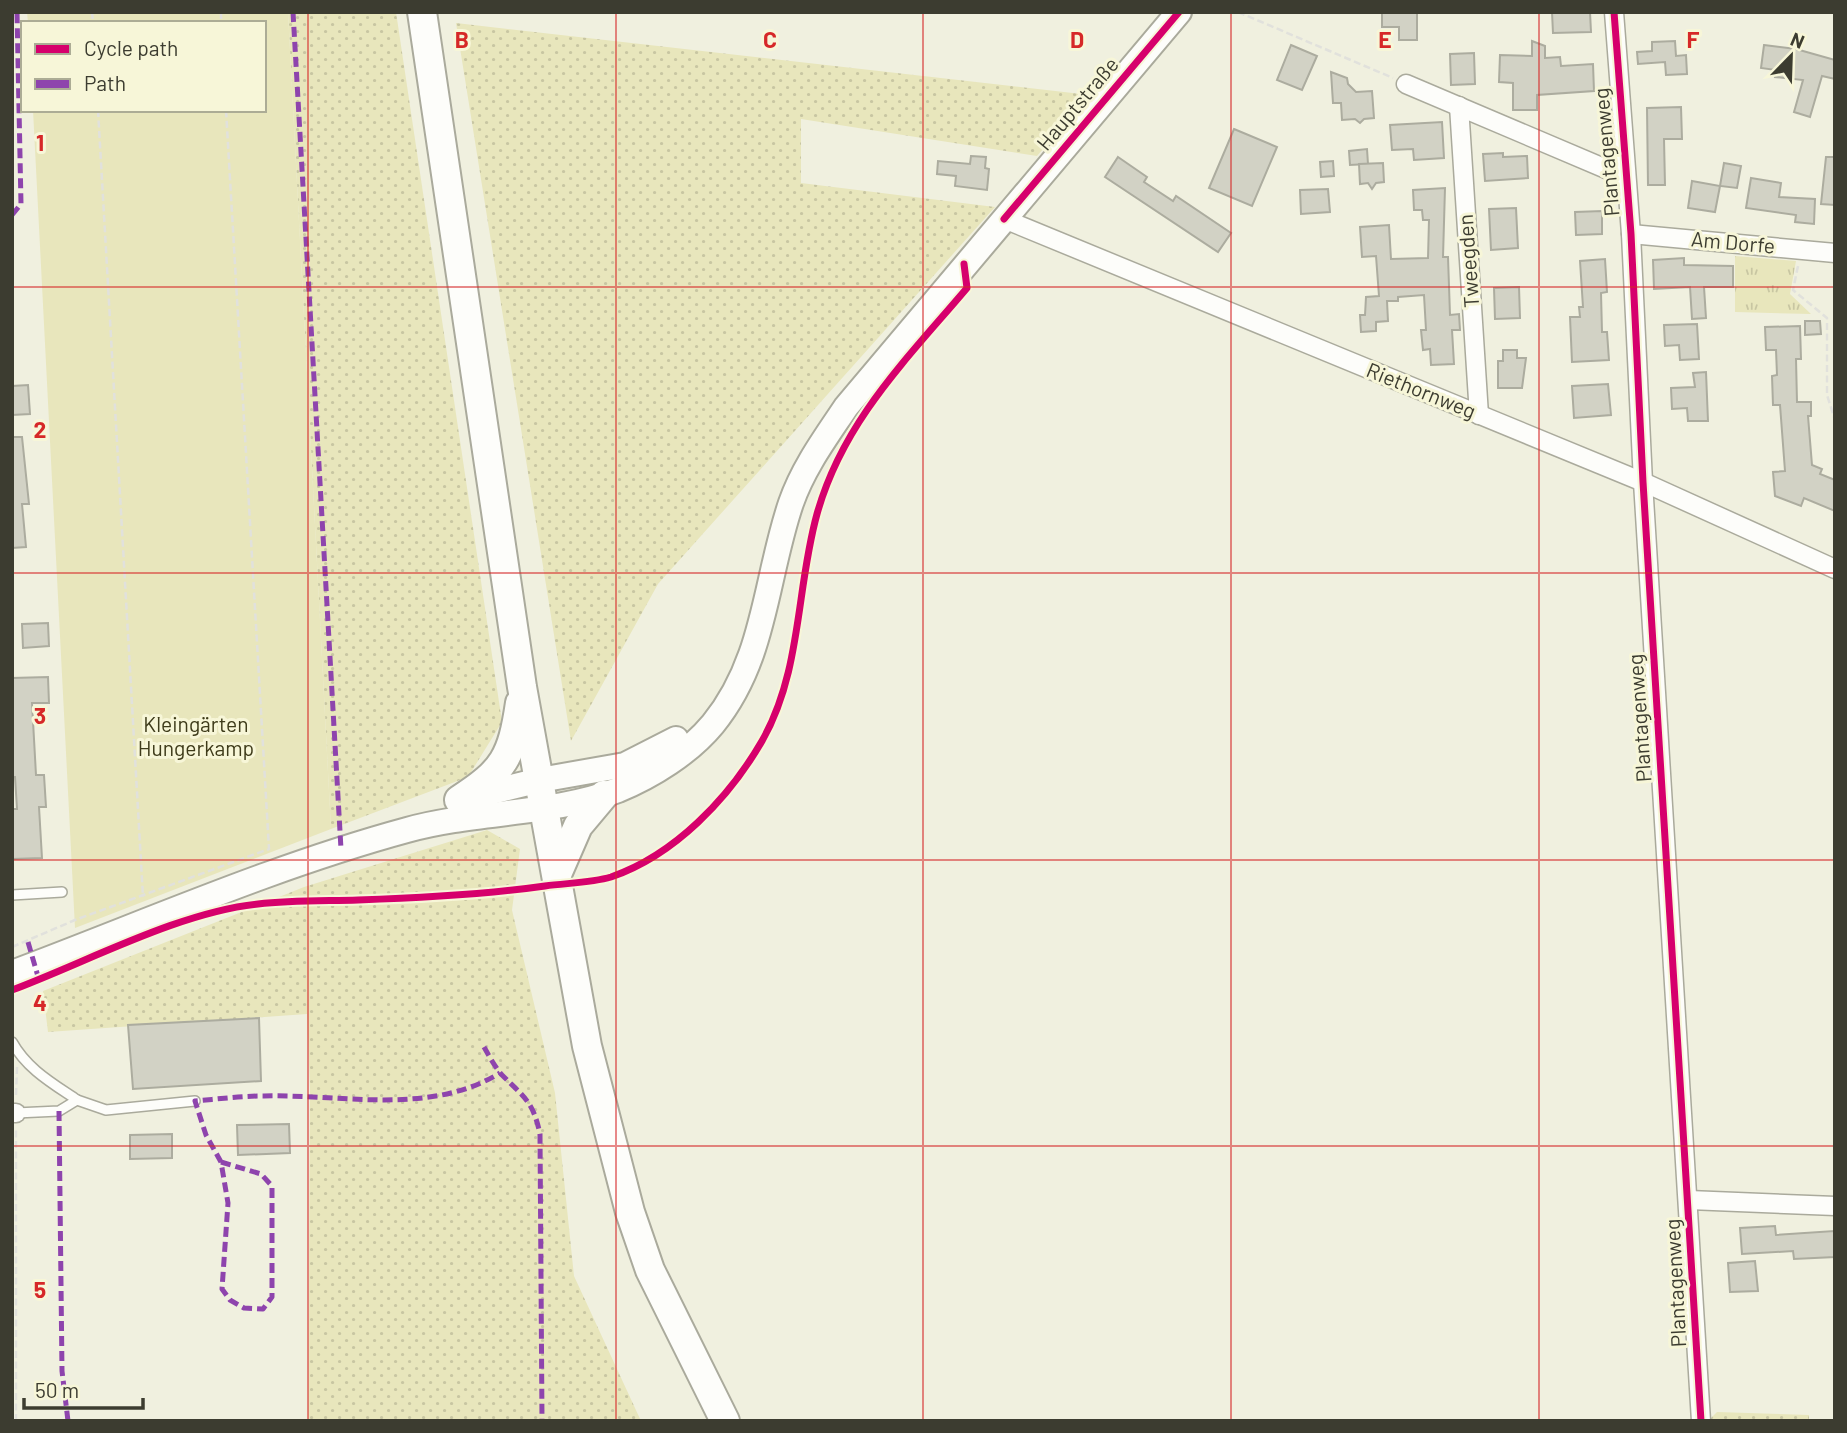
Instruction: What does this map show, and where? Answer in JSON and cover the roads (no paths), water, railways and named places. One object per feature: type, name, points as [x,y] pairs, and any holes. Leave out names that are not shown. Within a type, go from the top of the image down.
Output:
[{"type":"main road","points":[[422,12],[522,687],[558,872],[587,1046],[631,1212],[650,1270],[726,1421]]},
{"type":"main road","name":"Hauptstraße","points":[[763,615],[792,501],[808,466],[846,407],[1179,12]]},
{"type":"main road","points":[[12,973],[147,907],[357,844],[542,793],[625,765],[668,746],[703,718],[730,684],[763,615]]},
{"type":"main road","points":[[558,872],[578,825],[604,795],[647,776],[675,758],[712,726],[738,689],[748,668],[763,615]]},
{"type":"main road","points":[[357,844],[459,800],[489,780],[505,760],[515,735],[522,687]]},
{"type":"main road","points":[[459,800],[542,793],[604,795]]},
{"type":"street","name":"Plantagenweg","points":[[1614,12],[1631,234],[1643,482],[1702,1421]]},
{"type":"street","points":[[1406,84],[1625,177]]},
{"type":"street","name":"Tweegden","points":[[1459,106],[1479,415]]},
{"type":"street","name":"Riethornweg","points":[[1004,219],[1643,482],[1835,569]]},
{"type":"street","name":"Am Dorfe","points":[[1631,234],[1835,253]]},
{"type":"street","name":"Plantagenweg","points":[[1689,1200],[1835,1206]]},
{"type":"lane","points":[[12,895],[62,892]]},
{"type":"lane","points":[[12,1042],[20,1057],[36,1073],[77,1100],[106,1110],[195,1101]]},
{"type":"lane","points":[[14,1113],[59,1111],[77,1100]]},
{"type":"park label","name":"Kleingärten Hungerkamp","points":[[196,737]]}]
